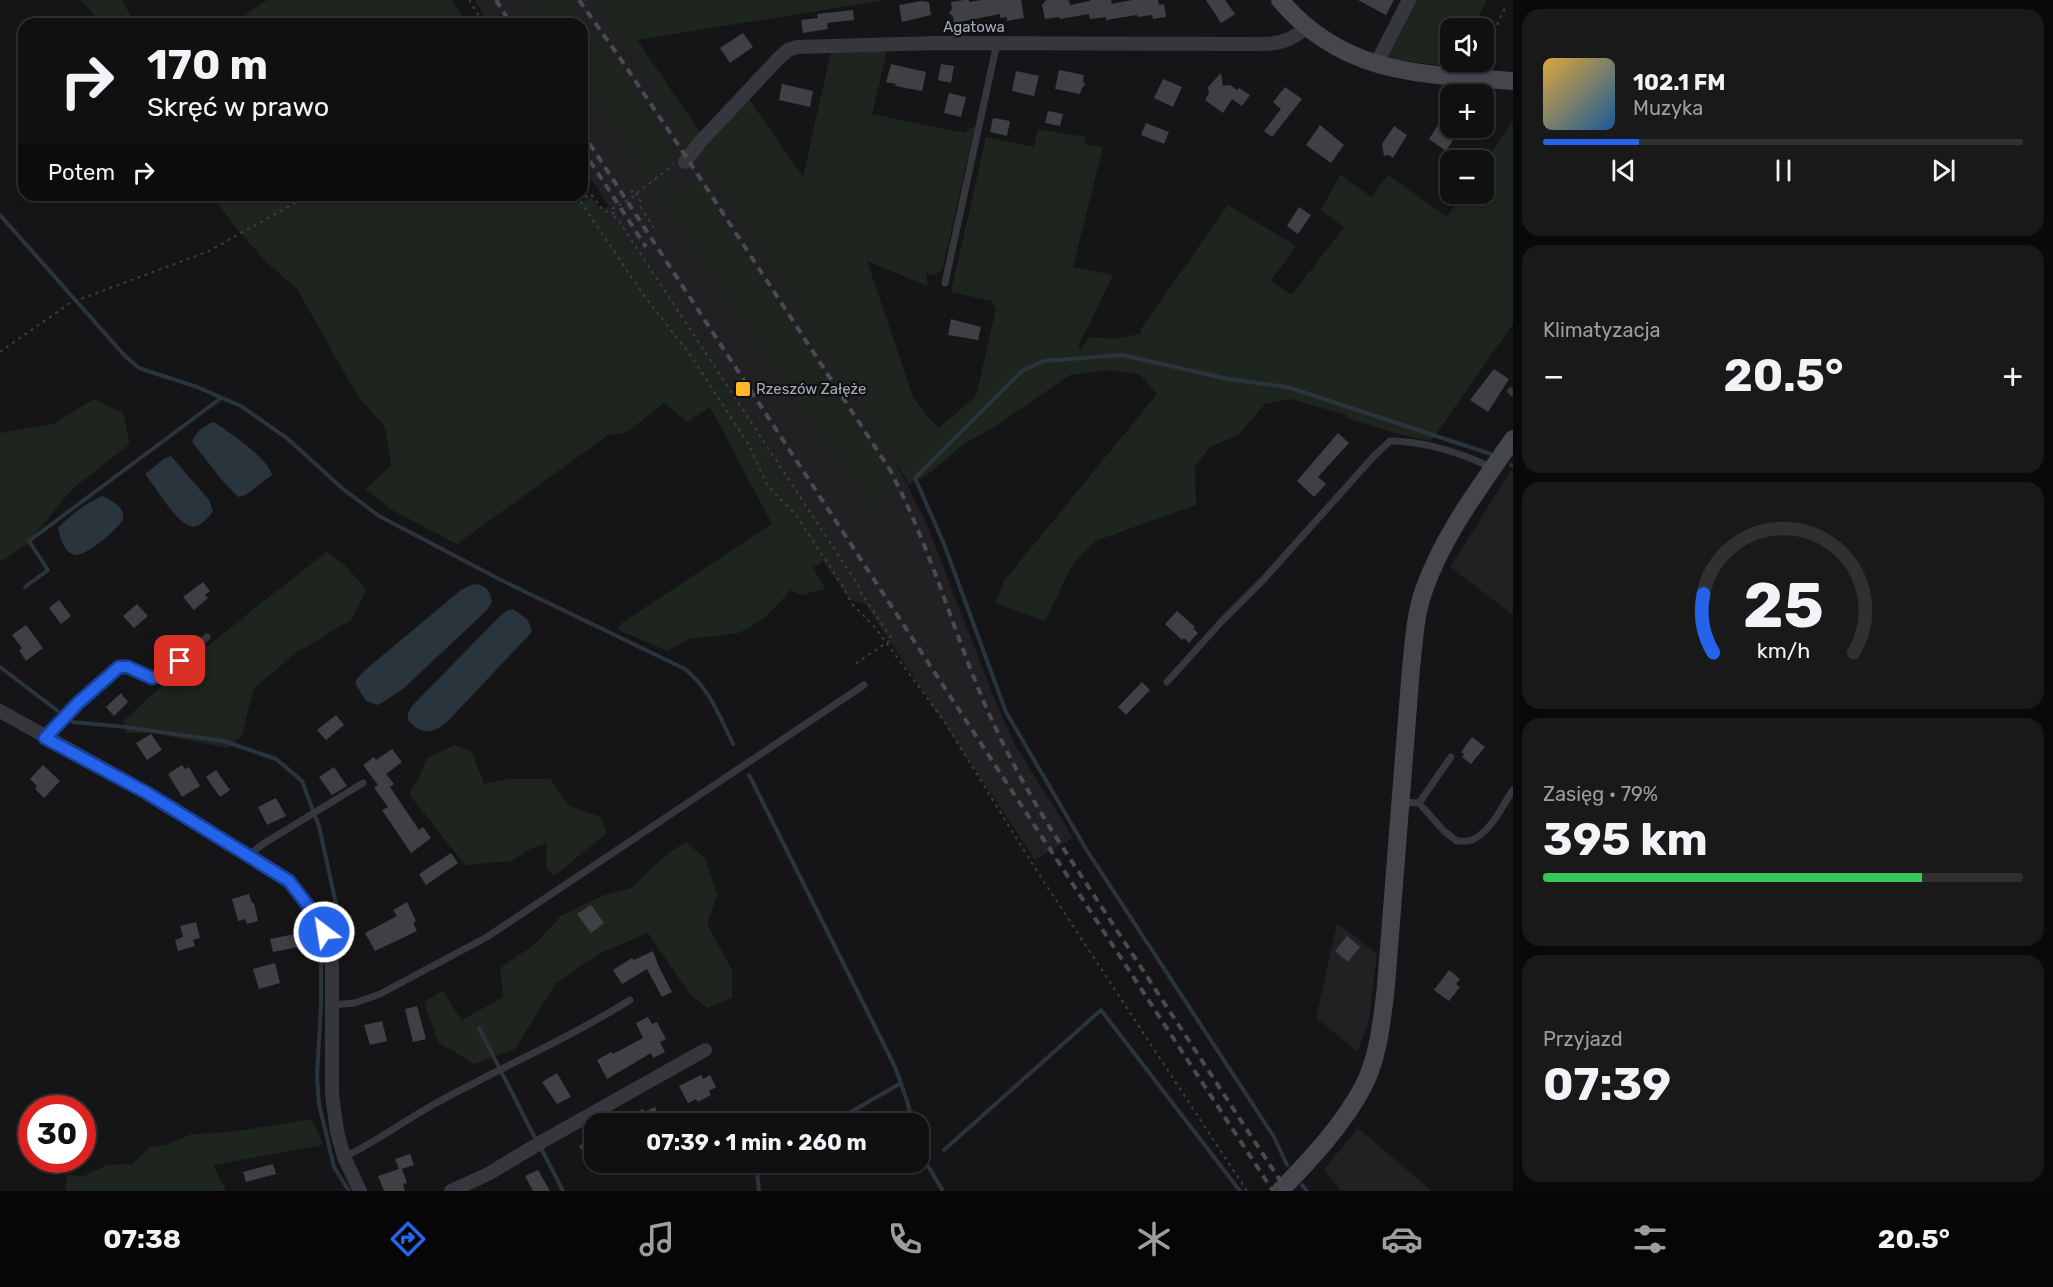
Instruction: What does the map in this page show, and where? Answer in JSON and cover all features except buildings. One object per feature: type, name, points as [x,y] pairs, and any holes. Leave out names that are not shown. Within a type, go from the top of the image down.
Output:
[{"type":"street","points":[[1280,0],[1307,27],[1333,45],[1376,64],[1428,75],[1513,81]]},
{"type":"street","points":[[1376,64],[1409,0]]},
{"type":"street","name":"Agatowa","points":[[685,162],[700,142],[788,50],[797,47],[997,43],[1277,43],[1292,39],[1307,27]]},
{"type":"street","points":[[1280,1191],[1324,1142],[1347,1112],[1364,1085],[1373,1060],[1381,1028],[1386,986],[1411,668],[1423,592],[1447,539],[1513,439]]},
{"type":"street","points":[[0,711],[147,793],[249,855],[289,881],[309,907],[324,932],[332,964],[332,1094],[337,1132],[344,1157],[360,1191]]},
{"type":"street","points":[[450,1191],[490,1173],[705,1050]]},
{"type":"lane","points":[[945,283],[997,43]]},
{"type":"lane","points":[[1167,682],[1390,441],[1410,441],[1480,462],[1497,463]]},
{"type":"lane","points":[[45,738],[78,703],[119,667],[128,667],[152,678],[167,673],[207,637]]},
{"type":"lane","points":[[332,1005],[355,1003],[380,994],[488,937],[864,684]]},
{"type":"lane","points":[[1419,803],[1451,757]]},
{"type":"lane","points":[[249,855],[263,844],[363,783]]},
{"type":"lane","points":[[1401,802],[1419,803],[1444,831],[1457,841],[1470,841],[1481,834],[1493,821],[1513,790]]},
{"type":"lane","points":[[344,1157],[431,1106],[595,1022],[630,1000]]},
{"type":"path","points":[[469,0],[480,18]]},
{"type":"path","points":[[1494,31],[1506,6]]},
{"type":"path","points":[[636,194],[680,160],[685,162]]},
{"type":"path","points":[[611,214],[615,212],[612,209],[633,197],[630,193],[634,190],[640,199],[640,206],[654,228]]},
{"type":"path","points":[[588,195],[591,194],[604,212],[609,212],[619,221],[892,639],[855,664]]},
{"type":"path","points":[[0,352],[70,303],[208,251],[298,201]]},
{"type":"path","points":[[580,201],[645,297],[689,353],[743,435],[767,485],[796,515],[852,604],[874,626],[944,721],[1033,865],[1247,1191]]},
{"type":"shaded area","points":[[81,0],[122,0],[132,18],[97,18]]},
{"type":"shaded area","points":[[267,0],[452,0],[463,18],[240,18]]},
{"type":"shaded area","points":[[474,0],[593,0],[625,40],[890,451],[926,522],[994,698],[1014,743],[1073,838],[1035,860],[866,605],[849,599],[590,216],[609,206],[588,174],[588,18],[486,18]]},
{"type":"shaded area","points":[[532,0],[568,0],[582,18],[545,18]]},
{"type":"shaded area","points":[[593,0],[886,0],[637,40],[702,135],[692,145],[625,40]]},
{"type":"shaded area","points":[[1416,0],[1487,0],[1477,18],[1440,18],[1440,65],[1398,60],[1386,56]]},
{"type":"shaded area","points":[[588,26],[620,68],[677,156],[650,179],[588,83]]},
{"type":"shaded area","points":[[887,51],[872,114],[964,133],[975,126],[942,271],[934,275],[926,273],[928,286],[867,261],[913,397],[939,428],[976,396],[996,309],[992,301],[951,292],[986,137],[1034,147],[1038,129],[1086,137],[1084,144],[1103,147],[1073,267],[1113,275],[1078,347],[1081,348],[1090,337],[1115,339],[1140,334],[1141,329],[1228,205],[1296,246],[1271,281],[1292,295],[1344,227],[1321,210],[1340,175],[1372,197],[1388,175],[1447,217],[1456,204],[1494,204],[1493,150],[1513,121],[1513,324],[1431,441],[1398,434],[1346,418],[1346,415],[1291,399],[1265,404],[1239,434],[1209,448],[1195,466],[1196,505],[1095,541],[1072,565],[1045,621],[995,603],[1004,581],[1157,394],[1139,374],[1108,370],[1070,375],[991,429],[964,444],[927,475],[909,485],[890,451],[698,153],[749,99],[803,177],[831,52]]},
{"type":"shaded area","points":[[661,179],[676,198],[696,180],[870,443],[892,487],[874,510],[654,186]]},
{"type":"shaded area","points":[[591,197],[604,215],[619,227],[638,253],[669,301],[664,304],[674,319],[679,316],[781,472],[777,475],[786,489],[790,487],[833,553],[813,568],[826,589],[801,595],[791,590],[765,618],[739,633],[689,639],[667,651],[617,629],[623,622],[772,524],[710,407],[687,422],[664,403],[626,433],[608,435],[457,544],[392,510],[365,489],[391,466],[385,427],[357,395],[297,289],[266,262],[231,222],[217,201],[577,201],[578,203],[588,201]]},
{"type":"shaded area","points":[[94,399],[123,413],[130,444],[72,489],[27,544],[0,562],[0,433],[53,424]]},
{"type":"shaded area","points":[[214,422],[256,453],[269,468],[272,475],[246,495],[238,497],[192,442],[201,429]]},
{"type":"shaded area","points":[[171,456],[209,500],[213,511],[197,526],[190,526],[178,517],[145,474]]},
{"type":"shaded area","points":[[1513,470],[1513,615],[1450,567]]},
{"type":"shaded area","points":[[102,496],[120,508],[123,519],[116,529],[94,547],[80,554],[71,554],[63,544],[58,528],[78,510]]},
{"type":"shaded area","points":[[327,552],[346,566],[366,590],[352,619],[296,653],[254,688],[242,735],[228,748],[153,733],[125,733],[124,721],[172,676]]},
{"type":"shaded area","points":[[478,584],[488,591],[492,602],[486,611],[404,688],[377,705],[366,701],[356,685],[356,680],[364,671],[461,590]]},
{"type":"shaded area","points":[[513,609],[527,619],[532,630],[530,634],[446,723],[431,731],[422,730],[413,725],[408,720],[408,713],[412,706],[501,615]]},
{"type":"shaded area","points":[[455,745],[472,752],[484,784],[507,779],[550,779],[569,806],[601,817],[607,833],[554,876],[546,867],[547,844],[532,848],[512,861],[465,865],[409,794],[427,758]]},
{"type":"shaded area","points":[[686,842],[705,858],[717,895],[707,924],[732,970],[732,998],[707,1008],[689,993],[648,933],[600,953],[556,983],[515,1049],[474,1064],[438,1042],[424,1002],[442,991],[462,1020],[503,997],[500,968],[534,945],[561,916],[602,896],[631,888],[667,854]]},
{"type":"shaded area","points":[[1337,923],[1377,954],[1369,1019],[1358,1052],[1316,1018]]},
{"type":"shaded area","points":[[312,1119],[323,1145],[213,1165],[226,1191],[66,1191],[67,1175],[84,1176],[96,1173],[96,1170],[107,1165],[132,1164],[150,1147],[166,1145],[192,1134],[231,1132]]},
{"type":"shaded area","points":[[1358,1128],[1432,1191],[1341,1191],[1324,1169]]},
{"type":"waterway","points":[[0,215],[125,356],[139,368],[197,387],[241,406],[288,439],[343,489],[379,516],[503,581],[685,669],[707,694],[733,744]]},
{"type":"waterway","points":[[1287,1165],[1274,1137],[1086,849],[1006,712],[944,544],[915,478],[1022,371],[1043,361],[1122,355],[1228,379],[1287,387],[1491,454]]},
{"type":"waterway","points":[[25,587],[48,570],[29,541],[221,398]]},
{"type":"waterway","points":[[0,667],[58,711]]},
{"type":"waterway","points":[[73,722],[223,741],[276,759],[302,781],[312,808]]},
{"type":"waterway","points":[[749,775],[896,1069],[910,1113]]},
{"type":"waterway","points":[[315,816],[338,913]]},
{"type":"waterway","points":[[312,932],[321,964],[317,1076],[319,1104],[334,1167],[349,1191]]},
{"type":"waterway","points":[[944,1150],[1101,1010],[1240,1191]]},
{"type":"waterway","points":[[479,1028],[535,1138]]},
{"type":"waterway","points":[[849,1113],[901,1083]]},
{"type":"waterway","points":[[541,1148],[563,1191]]},
{"type":"waterway","points":[[929,1168],[943,1191]]},
{"type":"waterway","points":[[757,1173],[759,1191]]},
{"type":"waterway","points":[[1302,1185],[1307,1191]]},
{"type":"railway","points":[[496,0],[507,18]]},
{"type":"railway","points":[[579,0],[687,158],[890,470],[928,555],[983,700],[1025,785],[1054,834],[1287,1191]]},
{"type":"railway","points":[[588,141],[1273,1191]]},
{"type":"railway","points":[[590,161],[646,247]]},
{"type":"place","name":"Rzeszów Załęże","points":[[743,389]]},
{"type":"route","points":[[180,661],[167,673],[152,678],[128,667],[119,667],[78,703],[45,738],[147,793],[289,881],[324,932]]}]
